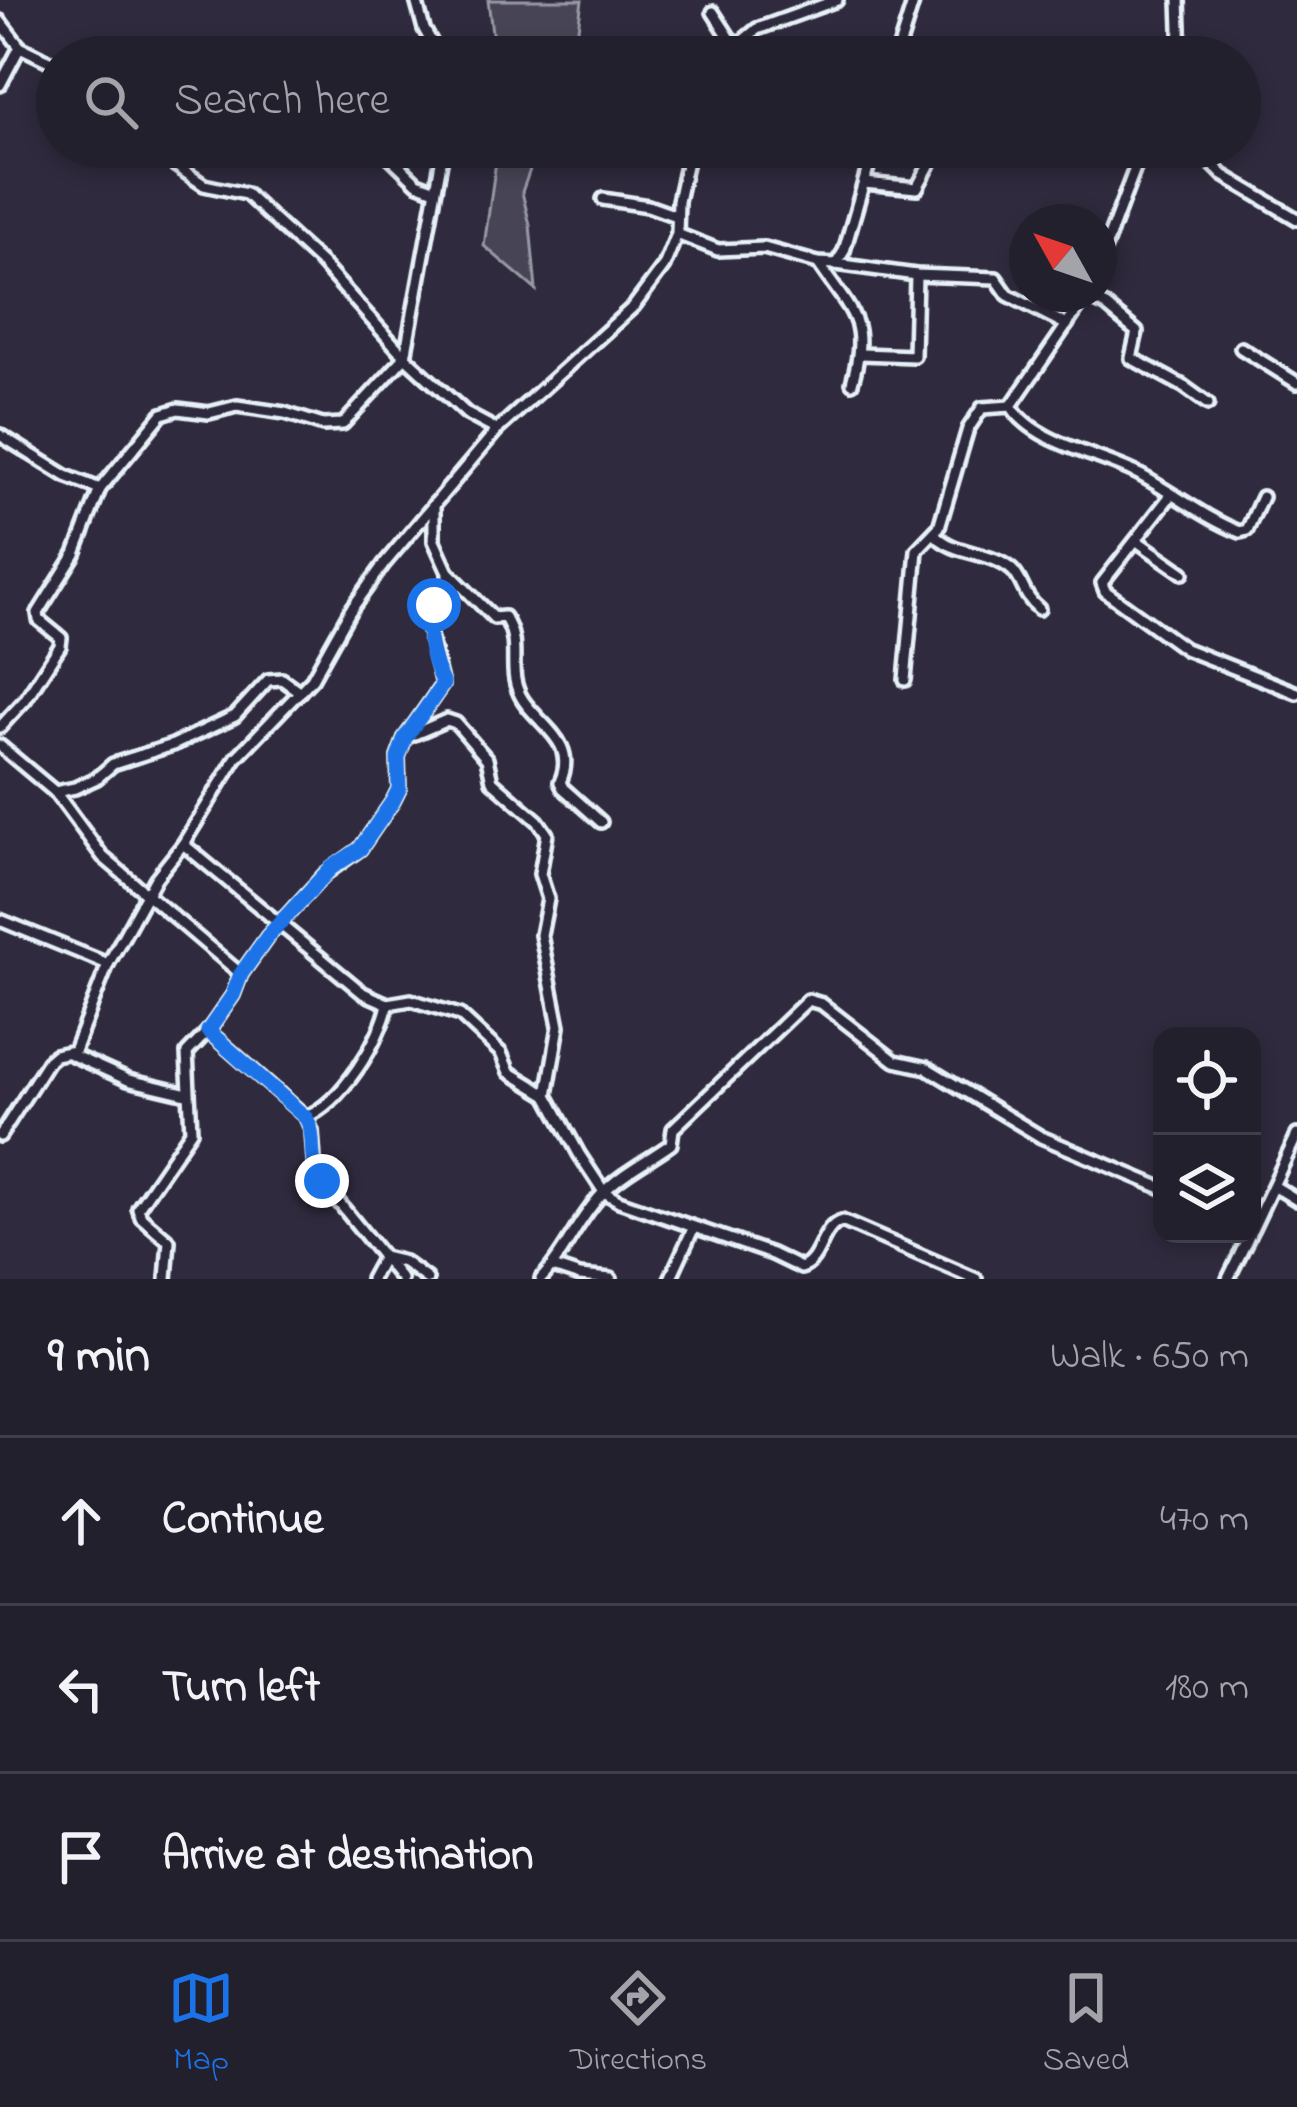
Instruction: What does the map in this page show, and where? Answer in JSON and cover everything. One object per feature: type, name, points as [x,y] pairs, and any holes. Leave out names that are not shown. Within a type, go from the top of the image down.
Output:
[{"type":"street","points":[[416,0],[428,36]]},
{"type":"street","points":[[750,36],[769,23],[837,0]]},
{"type":"street","points":[[903,36],[914,0]]},
{"type":"street","points":[[1179,0],[1180,36]]},
{"type":"street","points":[[713,12],[729,36]]},
{"type":"street","points":[[0,21],[20,47],[36,55]]},
{"type":"street","points":[[0,86],[20,47]]},
{"type":"street","points":[[179,168],[204,185],[242,191],[280,222],[405,357],[467,414],[497,430]]},
{"type":"street","points":[[401,168],[417,183],[434,190]]},
{"type":"street","points":[[0,727],[25,700],[62,642],[39,620],[38,613],[75,554],[100,490],[139,438],[170,410],[208,413],[236,406],[334,426],[349,420],[405,357],[440,168]]},
{"type":"street","points":[[70,1054],[108,964],[147,893],[236,758],[300,692],[325,660],[360,596],[497,430],[634,306],[664,266],[677,234],[686,168]]},
{"type":"street","points":[[836,264],[868,168]]},
{"type":"street","points":[[863,184],[917,188],[928,168]]},
{"type":"street","points":[[1117,215],[1134,168]]},
{"type":"street","points":[[1216,168],[1297,219]]},
{"type":"street","points":[[603,199],[676,216]]},
{"type":"street","points":[[677,234],[718,250],[764,248],[818,263],[916,275],[996,278],[1008,295],[1067,326]]},
{"type":"street","points":[[818,263],[861,329],[861,355],[853,383]]},
{"type":"street","points":[[861,355],[914,356],[916,275]]},
{"type":"street","points":[[1011,406],[1077,312]]},
{"type":"street","points":[[1113,312],[1137,332],[1130,356],[1134,361],[1208,404]]},
{"type":"street","points":[[1241,348],[1297,383]]},
{"type":"street","points":[[1011,406],[1025,422],[1081,452],[1128,469],[1240,532],[1247,530],[1262,497]]},
{"type":"street","points":[[904,680],[916,552],[934,533],[971,422],[982,408],[1011,406]]},
{"type":"street","points":[[0,435],[66,476],[100,490]]},
{"type":"street","points":[[1171,495],[1102,583],[1105,590],[1186,649],[1297,693]]},
{"type":"street","points":[[434,504],[434,541],[448,572],[475,602],[509,624],[516,644],[512,662],[519,694],[554,731],[567,760],[561,784],[601,822]]},
{"type":"street","points":[[934,533],[951,547],[981,553],[1013,571],[1022,592],[1040,609]]},
{"type":"street","points":[[1137,541],[1184,573]]},
{"type":"street","points":[[166,1279],[169,1241],[141,1217],[139,1208],[190,1131],[187,1054],[233,995],[241,974],[331,868],[360,849],[397,795],[398,758],[405,738],[442,686],[427,623],[447,587],[448,572]]},
{"type":"street","points":[[55,793],[97,778],[113,764],[173,745],[235,716],[268,680],[283,679],[300,692]]},
{"type":"street","points":[[405,738],[452,722],[487,759],[492,781],[547,834],[540,874],[548,899],[542,935],[559,1026],[547,1095]]},
{"type":"street","points":[[0,746],[55,793],[97,850],[241,974]]},
{"type":"street","points":[[183,844],[363,993],[388,1004],[405,999],[460,1015],[501,1053],[508,1072],[547,1095],[604,1192],[638,1210],[804,1269],[833,1222],[848,1222],[976,1279]]},
{"type":"street","points":[[134,883],[156,878]]},
{"type":"street","points":[[0,920],[108,964]]},
{"type":"street","points":[[541,1279],[604,1192],[671,1144],[674,1129],[808,1000],[835,1013],[896,1060],[927,1068],[1041,1137],[1153,1184]]},
{"type":"street","points":[[306,1118],[318,1112],[359,1066],[380,1030],[388,1004]]},
{"type":"street","points":[[208,1031],[306,1118],[312,1131],[315,1173],[401,1279]]},
{"type":"street","points":[[0,1136],[55,1054],[70,1054],[128,1080],[187,1094]]},
{"type":"street","points":[[1261,1211],[1297,1135]]},
{"type":"street","points":[[1274,1186],[1297,1200]]},
{"type":"street","points":[[670,1279],[693,1228]]},
{"type":"street","points":[[1228,1279],[1245,1243]]},
{"type":"street","points":[[371,1279],[383,1258]]},
{"type":"street","points":[[383,1258],[404,1262],[427,1279]]},
{"type":"street","points":[[553,1267],[611,1279]]},
{"type":"shaded area","points":[[488,0],[582,0],[577,36],[492,36]]},
{"type":"shaded area","points":[[495,168],[531,168],[522,192],[536,290],[484,246]]},
{"type":"route","points":[[322,1181],[313,1168],[312,1131],[306,1118],[208,1031],[268,936],[331,868],[360,849],[397,795],[398,758],[405,738],[443,684],[427,623],[434,605]]}]
